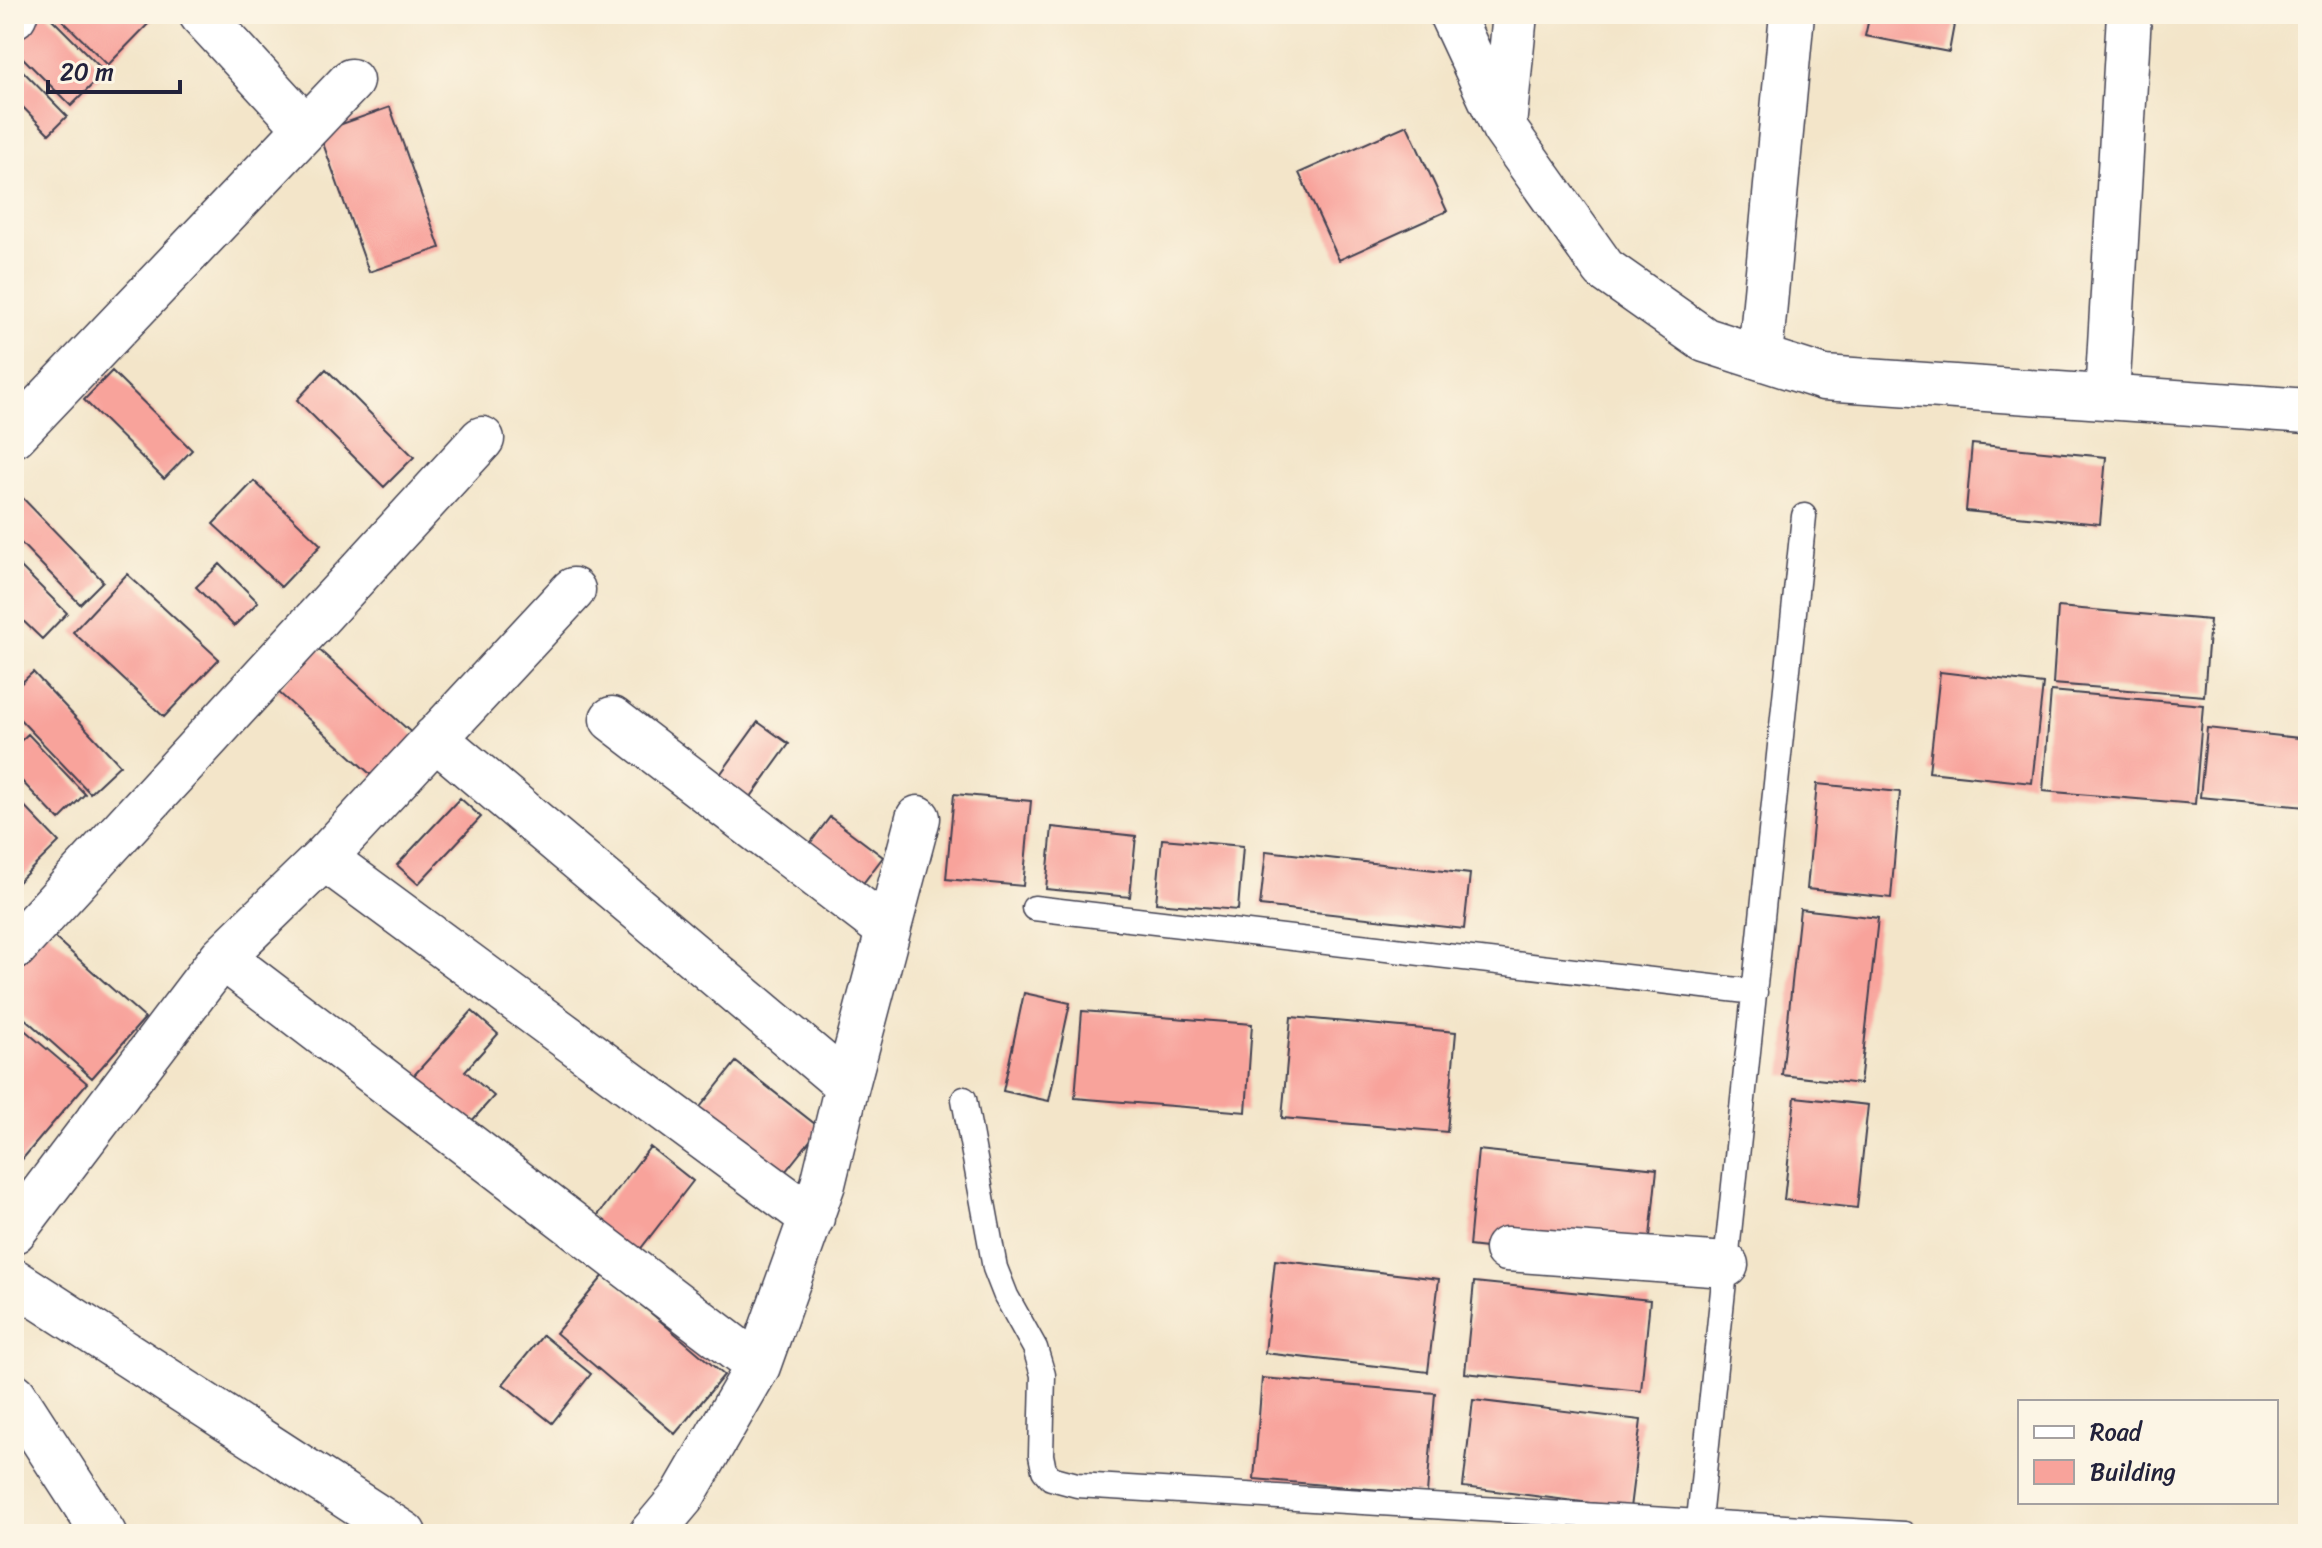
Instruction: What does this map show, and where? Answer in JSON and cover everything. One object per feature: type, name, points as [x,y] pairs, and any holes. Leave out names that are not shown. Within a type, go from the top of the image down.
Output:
[{"type":"street","points":[[201,14],[305,127]]},
{"type":"street","points":[[1451,14],[1504,128],[1604,269],[1705,340],[1824,378],[2308,411]]},
{"type":"street","points":[[1504,128],[1515,14]]},
{"type":"street","points":[[1760,357],[1792,14]]},
{"type":"street","points":[[2107,397],[2129,14]]},
{"type":"street","points":[[14,435],[351,81]]},
{"type":"street","points":[[14,948],[482,439]]},
{"type":"street","points":[[14,1231],[222,957],[324,858],[573,590]]},
{"type":"street","points":[[612,719],[888,930]]},
{"type":"street","points":[[435,738],[847,1085]]},
{"type":"street","points":[[651,1534],[682,1497],[758,1366],[823,1184],[918,818]]},
{"type":"street","points":[[324,858],[812,1218]]},
{"type":"street","points":[[222,957],[758,1366]]},
{"type":"street","points":[[1507,1249],[1726,1265]]},
{"type":"street","points":[[14,1281],[404,1534]]},
{"type":"street","points":[[14,1395],[104,1534]]},
{"type":"lane","points":[[1699,1520],[1804,516]]},
{"type":"lane","points":[[1034,908],[1755,992]]},
{"type":"lane","points":[[964,1099],[995,1268],[1006,1296],[1035,1348],[1043,1375],[1041,1455],[1044,1470],[1051,1478],[1077,1485],[1576,1524],[1699,1520],[1904,1534]]},
{"type":"building","points":[[39,14],[47,14],[105,72],[71,106],[14,49],[14,39]]},
{"type":"building","points":[[56,14],[158,14],[108,65]]},
{"type":"building","points":[[1870,14],[1956,14],[1949,52],[1865,36]]},
{"type":"building","points":[[14,62],[67,116],[49,134],[14,98]]},
{"type":"building","points":[[390,107],[440,248],[369,272],[319,132]]},
{"type":"building","points":[[1407,125],[1447,211],[1339,260],[1299,173]]},
{"type":"building","points":[[326,369],[414,457],[384,487],[297,400]]},
{"type":"building","points":[[112,371],[192,450],[164,479],[84,400]]},
{"type":"building","points":[[1972,444],[2106,457],[2100,524],[1966,511]]},
{"type":"building","points":[[254,481],[321,545],[281,587],[213,524]]},
{"type":"building","points":[[14,489],[103,581],[80,604],[14,536]]},
{"type":"building","points":[[14,560],[67,613],[42,639],[14,612]]},
{"type":"building","points":[[220,564],[258,602],[234,626],[196,587]]},
{"type":"building","points":[[127,574],[219,659],[164,717],[73,632]]},
{"type":"building","points":[[2058,607],[2210,620],[2204,696],[2053,684]]},
{"type":"building","points":[[316,647],[415,736],[377,780],[277,691]]},
{"type":"building","points":[[33,672],[120,765],[90,793],[14,713],[14,690]]},
{"type":"building","points":[[1940,672],[2043,684],[2032,783],[1929,772]]},
{"type":"building","points":[[2051,691],[2203,705],[2195,804],[2043,791]]},
{"type":"building","points":[[758,722],[789,744],[745,805],[714,783]]},
{"type":"building","points":[[2207,728],[2308,739],[2305,807],[2200,797]]},
{"type":"building","points":[[28,734],[85,794],[59,820],[14,773],[14,747]]},
{"type":"building","points":[[1817,784],[1900,792],[1891,898],[1807,889]]},
{"type":"building","points":[[954,794],[1031,801],[1023,886],[946,879]]},
{"type":"building","points":[[14,795],[59,842],[16,884],[14,882]]},
{"type":"building","points":[[460,798],[481,817],[418,884],[397,865]]},
{"type":"building","points":[[830,817],[883,857],[855,894],[802,854]]},
{"type":"building","points":[[1052,827],[1136,836],[1130,897],[1046,889]]},
{"type":"building","points":[[1162,839],[1243,846],[1238,910],[1156,903]]},
{"type":"building","points":[[1266,851],[1470,874],[1464,929],[1260,906]]},
{"type":"building","points":[[1800,909],[1878,918],[1860,1084],[1782,1075]]},
{"type":"building","points":[[46,930],[145,1018],[92,1078],[14,1009],[14,966]]},
{"type":"building","points":[[1024,993],[1070,1003],[1049,1101],[1003,1091]]},
{"type":"building","points":[[472,1011],[498,1034],[465,1071],[494,1096],[462,1132],[407,1083]]},
{"type":"building","points":[[1082,1011],[1252,1024],[1246,1112],[1075,1098]]},
{"type":"building","points":[[1291,1017],[1456,1032],[1447,1132],[1282,1118]]},
{"type":"building","points":[[14,1021],[87,1083],[14,1169]]},
{"type":"building","points":[[736,1062],[820,1128],[777,1182],[693,1116]]},
{"type":"building","points":[[1795,1097],[1868,1105],[1857,1208],[1784,1200]]},
{"type":"building","points":[[650,1147],[693,1181],[628,1265],[585,1232]]},
{"type":"building","points":[[1478,1150],[1657,1169],[1647,1266],[1469,1246]]},
{"type":"building","points":[[1275,1260],[1439,1279],[1428,1372],[1265,1353]]},
{"type":"building","points":[[605,1274],[724,1375],[675,1434],[556,1333]]},
{"type":"building","points":[[1474,1282],[1650,1300],[1641,1391],[1465,1373]]},
{"type":"building","points":[[543,1335],[591,1374],[552,1423],[503,1384]]},
{"type":"building","points":[[1262,1378],[1435,1393],[1427,1494],[1254,1479]]},
{"type":"building","points":[[1473,1400],[1641,1420],[1630,1508],[1463,1487]]}]
